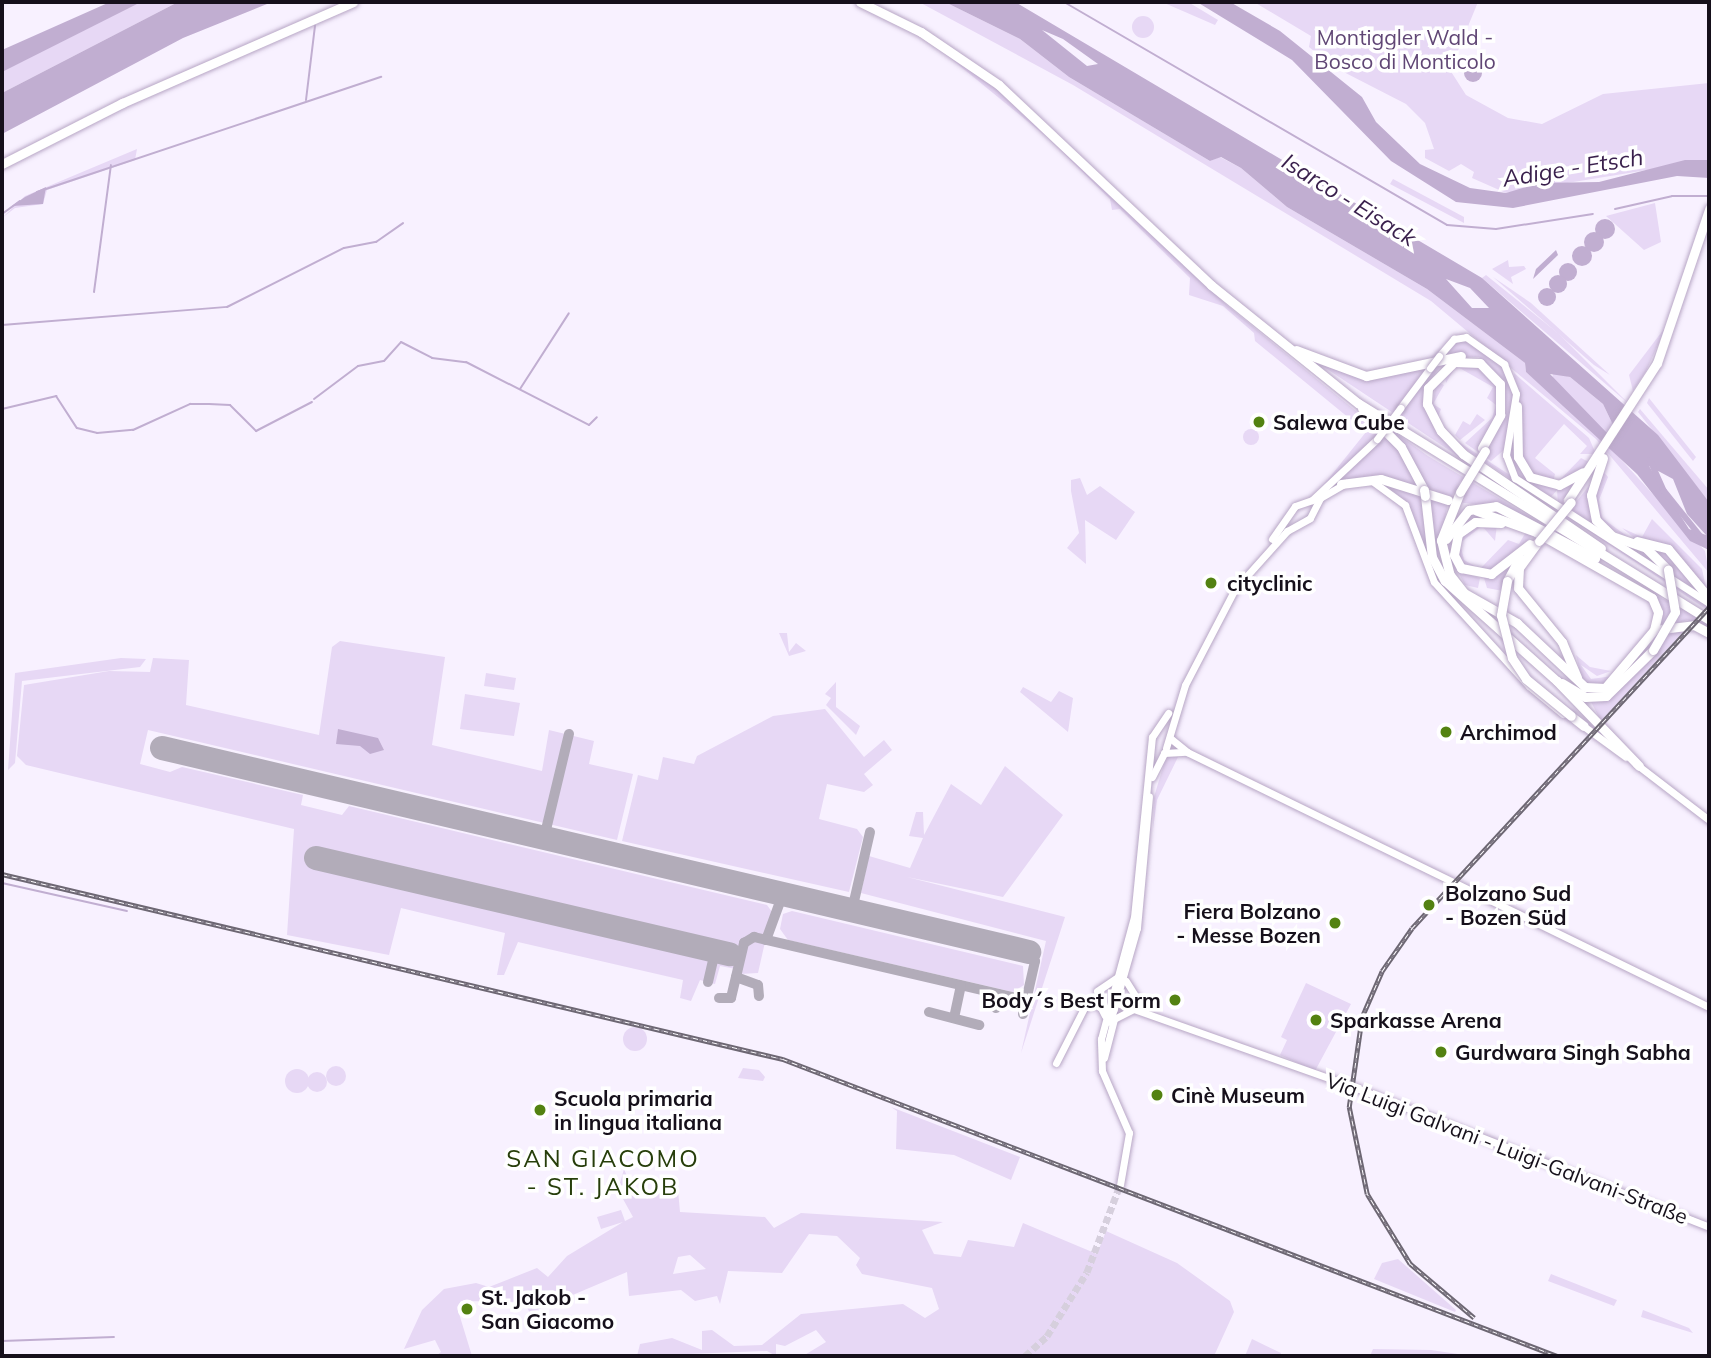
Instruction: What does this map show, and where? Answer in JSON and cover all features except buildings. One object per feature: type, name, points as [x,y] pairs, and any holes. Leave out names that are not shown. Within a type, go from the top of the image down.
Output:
[{"type":"highway","points":[[2,159],[120,97],[340,2]]},
{"type":"highway","points":[[2,164],[122,103],[353,2]]},
{"type":"highway","points":[[860,2],[921,32],[999,85],[1211,285],[1358,403],[1401,447],[1424,493],[1432,557],[1445,581],[1475,603],[1517,623],[1582,685],[1605,688],[1651,635],[1658,612],[1649,595],[1516,525],[1473,509],[1452,502],[1381,479],[1341,484]]},
{"type":"highway","points":[[872,2],[946,41],[1002,82],[1296,350],[1407,430],[1709,614]]},
{"type":"highway","points":[[1584,726],[1532,684],[1512,658],[1501,615],[1507,581],[1535,541],[1595,467],[1662,353],[1709,209]]},
{"type":"highway","points":[[1601,457],[1665,359],[1709,222]]},
{"type":"highway","points":[[1296,350],[1366,376],[1444,357],[1481,359],[1501,377],[1506,402],[1484,450],[1439,528],[1438,550],[1447,578],[1557,681],[1639,766]]},
{"type":"highway","points":[[1484,450],[1500,415],[1500,384],[1480,363],[1454,362],[1428,388],[1427,404],[1441,431],[1463,454],[1601,548]]},
{"type":"highway","points":[[1358,403],[1709,621]]},
{"type":"highway","points":[[1517,406],[1518,457],[1531,477],[1566,484],[1595,467]]},
{"type":"highway","points":[[1557,681],[1585,697],[1606,696],[1653,650],[1675,612],[1668,570],[1654,554],[1609,534],[1594,516],[1591,495],[1595,467]]},
{"type":"highway","points":[[1475,603],[1456,577],[1445,549],[1457,518],[1482,506],[1511,511],[1645,581]]},
{"type":"highway","points":[[1516,525],[1481,522],[1463,528],[1454,548],[1461,568],[1491,574],[1535,541]]},
{"type":"highway","points":[[1601,537],[1654,554]]},
{"type":"highway","points":[[1535,541],[1519,568],[1518,588],[1562,642],[1582,685]]},
{"type":"highway","points":[[1628,541],[1668,549],[1709,600]]},
{"type":"highway","points":[[1651,635],[1677,625],[1709,633]]},
{"type":"main road","points":[[1102,1033],[1125,970],[1142,897],[1152,777],[1160,748],[1170,736],[1173,714],[1228,599],[1296,519],[1296,506],[1304,504],[1377,439],[1454,339],[1472,339],[1504,364],[1517,406],[1506,449],[1514,478],[1601,537],[1709,600]]},
{"type":"main road","points":[[1146,1011],[1128,991],[1125,970],[1160,748],[1152,737],[1160,730],[1225,596],[1296,519],[1312,510],[1341,484],[1372,481],[1395,493],[1434,582],[1528,687],[1709,820]]},
{"type":"main road","points":[[1304,504],[1312,510]]},
{"type":"main road","points":[[1173,714],[1172,733],[1187,752]]},
{"type":"main road","points":[[1160,730],[1187,752],[1709,1007]]},
{"type":"main road","points":[[1160,748],[1187,752]]},
{"type":"main road","points":[[1152,777],[1164,753],[1187,752]]},
{"type":"main road","points":[[1097,992],[1125,970]]},
{"type":"main road","points":[[1107,1082],[1103,1062],[1115,1000]]},
{"type":"main road","name":"Via Luigi Galvani - Luigi-Galvani-Straße","points":[[1115,1000],[1709,1227]]},
{"type":"main road","points":[[1056,1063],[1089,1003],[1104,1010],[1102,1071],[1129,1133],[1119,1185]]},
{"type":"main road","points":[[1103,1062],[1115,1017],[1146,1011]]},
{"type":"green space","points":[[132,2],[178,2],[2,93],[2,58]]},
{"type":"green space","points":[[919,2],[945,2],[1020,39],[1069,77],[1210,161],[1220,157],[1241,168],[1287,207],[1427,289],[1525,363],[1526,372],[1594,430],[1705,551],[1709,573],[1596,439],[1431,301],[1073,85]]},
{"type":"green space","points":[[1162,2],[1188,2],[1218,20],[1215,25]]},
{"type":"green space","name":"Montiggler Wald - Bosco di Monticolo","points":[[1254,2],[1478,2],[1450,70],[1466,95],[1508,118],[1542,124],[1603,94],[1709,83],[1709,160],[1506,193],[1472,178],[1474,172],[1461,164],[1449,171],[1425,158],[1425,150],[1434,149],[1425,123],[1406,104],[1332,66],[1309,47],[1311,36]]},
{"type":"green space","points":[[1143,16],[1151,19],[1154,27],[1151,35],[1143,38],[1135,35],[1132,27],[1135,19]]},
{"type":"green space","points":[[938,48],[988,81],[1229,307],[1396,444],[1421,489],[1355,479],[1309,503],[1366,432],[1255,341],[1254,333],[1223,306],[1189,295],[1190,278],[1120,209],[1112,210],[1110,199],[1048,138]]},
{"type":"green space","points":[[137,149],[135,160],[47,190],[43,204],[15,208],[2,218],[25,196]]},
{"type":"green space","points":[[1393,179],[1464,217],[1464,223],[1390,184]]},
{"type":"green space","points":[[1655,203],[1661,242],[1644,250],[1606,216]]},
{"type":"green space","points":[[1508,260],[1509,267],[1524,266],[1526,269],[1511,277],[1513,284],[1492,269]]},
{"type":"green space","points":[[1486,275],[1559,334],[1629,404],[1482,278]]},
{"type":"green space","points":[[1493,277],[1531,303],[1610,375],[1594,365]]},
{"type":"green space","points":[[1667,325],[1646,371],[1633,391],[1629,375]]},
{"type":"green space","points":[[1468,341],[1503,367],[1514,392],[1505,449],[1491,461],[1465,443],[1492,418],[1496,405],[1487,398],[1493,387],[1456,366],[1465,362],[1479,364],[1497,380],[1499,410],[1479,451],[1484,456],[1506,413],[1505,381],[1479,357],[1440,357],[1452,343]]},
{"type":"green space","points":[[1457,357],[1477,359],[1441,366],[1429,381],[1426,406],[1470,464],[1321,365],[1366,378]]},
{"type":"green space","points":[[1456,366],[1446,383],[1445,377]]},
{"type":"green space","points":[[1553,372],[1570,377],[1603,404],[1613,425],[1608,435],[1552,381]]},
{"type":"green space","points":[[1514,373],[1589,438],[1596,454],[1580,454],[1587,446],[1564,424],[1535,458],[1555,474],[1553,483],[1537,479],[1521,460]]},
{"type":"green space","points":[[1436,381],[1444,385],[1433,404]]},
{"type":"green space","points":[[1649,398],[1696,457],[1693,461],[1647,403]]},
{"type":"green space","points":[[1433,404],[1441,409],[1437,420],[1432,412]]},
{"type":"green space","points":[[1640,409],[1709,490],[1709,502],[1638,412]]},
{"type":"green space","points":[[1477,414],[1485,420],[1460,440],[1455,435],[1463,421],[1470,425]]},
{"type":"green space","points":[[1439,422],[1451,437],[1709,604],[1709,611],[1450,439]]},
{"type":"green space","points":[[1515,423],[1516,446],[1536,482],[1562,486],[1580,478],[1565,500],[1573,506],[1592,482],[1590,504],[1615,541],[1558,504],[1557,490],[1551,497],[1517,477],[1509,458]]},
{"type":"green space","points":[[1389,428],[1428,456],[1616,568],[1508,508],[1456,502],[1467,484],[1461,481],[1450,499],[1426,491]]},
{"type":"green space","points":[[1251,429],[1257,431],[1257,443],[1251,445],[1245,443],[1243,437],[1245,431]]},
{"type":"green space","points":[[1581,458],[1589,462],[1580,473],[1557,483]]},
{"type":"green space","points":[[1602,470],[1608,477],[1599,500],[1602,518],[1631,539],[1601,524],[1592,501]]},
{"type":"green space","points":[[1080,478],[1087,495],[1100,486],[1135,512],[1116,540],[1085,520],[1086,564],[1067,548],[1079,533],[1071,480]]},
{"type":"green space","points":[[1385,484],[1422,494],[1428,543],[1448,588],[1478,628],[1435,581],[1405,502]]},
{"type":"green space","points":[[1428,496],[1448,502],[1437,563]]},
{"type":"green space","points":[[1483,507],[1683,609],[1709,624],[1709,631],[1688,620],[1663,627],[1656,600]]},
{"type":"green space","points":[[1471,511],[1499,520],[1478,520],[1454,540],[1464,573],[1480,578],[1478,588],[1465,585],[1448,552],[1449,536]]},
{"type":"green space","points":[[1652,519],[1702,569],[1707,593],[1677,555],[1637,540],[1622,528],[1642,537]]},
{"type":"green space","points":[[1476,525],[1497,525],[1495,541],[1482,526],[1460,543],[1464,560],[1480,569],[1508,540],[1519,544],[1526,532],[1535,534],[1492,572],[1467,571],[1456,552],[1464,530]]},
{"type":"green space","points":[[1644,545],[1662,547],[1707,599],[1629,549],[1650,554]]},
{"type":"green space","points":[[1514,559],[1503,591],[1487,588],[1484,578]]},
{"type":"green space","points":[[1689,626],[1601,721],[1590,700],[1659,632]]},
{"type":"green space","points":[[779,633],[787,633],[789,652],[796,643],[806,651],[789,656]]},
{"type":"green space","points":[[340,641],[445,657],[432,745],[542,771],[549,730],[594,741],[589,764],[633,774],[617,840],[148,730],[140,764],[170,772],[182,767],[303,795],[301,805],[342,815],[349,806],[767,905],[772,912],[766,937],[745,938],[736,969],[720,966],[715,984],[700,980],[691,1001],[680,998],[683,980],[518,942],[504,975],[497,975],[505,933],[401,908],[389,955],[287,935],[294,829],[26,765],[17,756],[24,685],[109,671],[150,672],[153,658],[189,660],[186,705],[319,735],[332,647]]},
{"type":"green space","points":[[1576,655],[1590,667],[1611,671],[1597,676],[1581,665],[1591,679],[1613,676],[1598,688],[1582,681]]},
{"type":"green space","points":[[121,658],[146,659],[140,667],[22,681],[15,763],[8,770],[15,673]]},
{"type":"green space","points":[[486,673],[516,678],[514,690],[484,686]]},
{"type":"green space","points":[[836,682],[836,707],[860,726],[856,735],[826,705],[831,698],[825,694]]},
{"type":"green space","points":[[1023,687],[1051,702],[1059,691],[1073,698],[1068,732],[1020,692]]},
{"type":"green space","points":[[465,694],[520,703],[514,736],[460,729]]},
{"type":"green space","points":[[825,709],[864,757],[884,740],[892,750],[864,774],[873,785],[864,792],[827,784],[819,819],[857,829],[863,837],[849,892],[622,841],[638,775],[658,780],[663,757],[694,764],[697,756],[773,716]]},
{"type":"green space","points":[[1166,757],[1178,757],[1157,800],[1153,829],[1154,797]]},
{"type":"green space","points":[[1005,766],[1063,815],[1003,897],[907,877],[1065,917],[1021,1053],[1046,941],[861,893],[869,856],[910,868],[923,838],[909,836],[916,812],[923,812],[924,835],[951,784],[981,805]]},
{"type":"green space","points":[[792,911],[1023,966],[1024,985],[1013,992],[788,940],[780,929],[783,914]]},
{"type":"green space","points":[[754,939],[765,942],[758,973],[740,974],[746,945]]},
{"type":"green space","name":"Sparkasse Arena","points":[[1306,983],[1351,1004],[1315,1071],[1280,1055],[1287,1040],[1281,1037]]},
{"type":"green space","points":[[635,1027],[643,1031],[647,1039],[643,1047],[635,1051],[627,1047],[623,1039],[627,1031]]},
{"type":"green space","points":[[332,1066],[340,1066],[346,1076],[340,1086],[332,1086],[326,1080],[326,1072]]},
{"type":"green space","points":[[743,1068],[759,1070],[765,1077],[763,1081],[738,1078]]},
{"type":"green space","points":[[297,1069],[306,1072],[309,1081],[306,1090],[297,1093],[288,1090],[285,1081],[288,1072]]},
{"type":"green space","points":[[313,1072],[321,1072],[327,1082],[321,1092],[313,1092],[307,1086],[307,1078]]},
{"type":"green space","points":[[891,1107],[1020,1157],[1011,1180],[954,1155],[896,1149],[897,1111]]},
{"type":"green space","points":[[624,1169],[636,1198],[678,1190],[680,1212],[765,1217],[774,1228],[801,1213],[943,1222],[922,1230],[934,1254],[961,1257],[968,1240],[1014,1247],[1023,1223],[1097,1254],[1106,1231],[1177,1263],[1230,1301],[1234,1312],[1214,1356],[803,1356],[826,1342],[816,1330],[785,1346],[776,1344],[776,1356],[767,1351],[637,1356],[640,1344],[672,1338],[702,1350],[702,1331],[712,1330],[734,1346],[762,1345],[801,1314],[903,1304],[925,1318],[939,1309],[932,1288],[862,1274],[856,1265],[860,1258],[837,1236],[809,1234],[782,1273],[728,1271],[720,1304],[717,1296],[695,1301],[681,1290],[629,1296],[627,1272],[530,1313],[524,1302],[461,1301],[457,1307],[472,1356],[436,1356],[441,1352],[435,1340],[404,1349],[422,1310],[444,1289],[476,1283],[489,1287],[537,1268],[548,1277],[567,1256],[623,1222],[601,1229],[597,1217],[621,1210],[625,1221],[633,1217],[618,1190]],"holes":[[[690,1255],[706,1269],[673,1274],[678,1257]]]},
{"type":"green space","points":[[1398,1259],[1456,1310],[1455,1312],[1374,1279],[1382,1263]]},
{"type":"green space","points":[[1551,1274],[1617,1300],[1614,1306],[1548,1281]]},
{"type":"green space","points":[[1643,1310],[1689,1328],[1693,1333],[1641,1317]]},
{"type":"green space","points":[[1252,1339],[1281,1353],[1280,1356],[1245,1356]]},
{"type":"green space","points":[[1373,1349],[1431,1350],[1471,1356],[1370,1356]]},
{"type":"water","points":[[110,2],[141,2],[2,72],[2,50]]},
{"type":"water","points":[[178,2],[272,2],[183,38],[2,134],[2,93]]},
{"type":"water","points":[[945,2],[1015,2],[1482,278],[1658,435],[1709,502],[1709,550],[1690,541],[1637,474],[1526,372],[1525,363],[1427,289],[1287,207],[1241,168],[1221,157],[1210,161],[1069,77],[1020,39]],"holes":[[[1042,30],[1063,39],[1098,64],[1087,66]],[[1446,279],[1470,288],[1489,308],[1472,308]],[[1550,374],[1570,377],[1603,404],[1613,425],[1608,434]],[[1649,466],[1673,479],[1687,514],[1706,535],[1689,529]]]},
{"type":"water","points":[[1197,2],[1230,2],[1280,31],[1362,97],[1376,122],[1420,164],[1470,188],[1506,193],[1539,183],[1599,182],[1685,160],[1709,160],[1709,178],[1677,176],[1513,208],[1456,202],[1391,161],[1292,60]]},
{"type":"water","points":[[1473,64],[1479,67],[1482,73],[1479,79],[1473,82],[1467,79],[1464,73],[1467,67]]},
{"type":"water","points":[[46,187],[43,204],[12,206],[25,197]]},
{"type":"water","points":[[1605,219],[1612,222],[1615,229],[1612,236],[1605,239],[1598,236],[1595,229],[1598,222]]},
{"type":"water","points":[[1594,232],[1601,235],[1604,242],[1601,249],[1594,252],[1587,249],[1584,242],[1587,235]]},
{"type":"water","points":[[1582,246],[1589,249],[1592,256],[1589,263],[1582,266],[1575,263],[1572,256],[1575,249]]},
{"type":"water","points":[[1556,250],[1558,255],[1533,279],[1536,269]]},
{"type":"water","points":[[1568,263],[1574,266],[1577,272],[1574,278],[1568,281],[1562,278],[1559,272],[1562,266]]},
{"type":"water","points":[[1558,275],[1564,278],[1567,284],[1564,290],[1558,293],[1552,290],[1549,284],[1552,278]]},
{"type":"water","points":[[1543,288],[1551,288],[1556,297],[1554,304],[1543,306],[1538,301],[1538,293]]},
{"type":"water","points":[[338,729],[378,738],[384,750],[370,754],[360,746],[336,744]]},
{"type":"waterway","points":[[1064,2],[1447,225],[1496,229],[1593,214]]},
{"type":"waterway","points":[[306,100],[315,26]]},
{"type":"waterway","points":[[37,192],[381,77]]},
{"type":"waterway","points":[[94,292],[111,165]]},
{"type":"waterway","points":[[1615,209],[1672,196],[1709,196]]},
{"type":"waterway","points":[[2,214],[20,201]]},
{"type":"waterway","points":[[2,325],[227,307],[344,248],[376,242],[403,223]]},
{"type":"waterway","points":[[520,389],[569,313]]},
{"type":"waterway","points":[[314,399],[358,366],[384,361],[401,342],[432,358],[466,362],[589,425],[597,417]]},
{"type":"waterway","points":[[2,409],[56,396],[77,428],[97,433],[133,430],[190,404],[230,405],[256,431],[312,402]]},
{"type":"waterway","name":"Isarco - Eisack","points":[[1650,460],[1664,491],[1709,547]]},
{"type":"waterway","points":[[2,883],[127,911]]},
{"type":"waterway","points":[[2,1341],[114,1337]]},
{"type":"taxiway","points":[[544,838],[569,734]]},
{"type":"taxiway","points":[[852,910],[870,832]]},
{"type":"taxiway","points":[[772,891],[780,902]]},
{"type":"taxiway","points":[[766,940],[781,899],[793,896]]},
{"type":"taxiway","points":[[719,998],[731,998],[744,943],[754,937],[1020,999],[1027,994]]},
{"type":"taxiway","points":[[708,982],[715,951]]},
{"type":"taxiway","points":[[1023,1014],[1035,961],[1029,952]]},
{"type":"taxiway","points":[[736,977],[758,985],[759,996]]},
{"type":"taxiway","points":[[954,1018],[961,986]]},
{"type":"taxiway","points":[[996,1008],[999,994]]},
{"type":"taxiway","points":[[929,1012],[979,1025]]},
{"type":"runway","points":[[162,748],[1029,952]]},
{"type":"runway","points":[[316,858],[730,954]]},
{"type":"tunnel","points":[[1025,1356],[1047,1336],[1087,1272],[1120,1185]]},
{"type":"railway","points":[[1474,1318],[1410,1264],[1367,1194],[1349,1107],[1362,1017],[1382,971],[1412,928],[1709,607]]},
{"type":"railway","points":[[2,874],[783,1059],[1557,1356]]},
{"type":"place","name":"Salewa Cube","points":[[1259,422]]},
{"type":"place","name":"cityclinic","points":[[1211,583]]},
{"type":"place","name":"Archimod","points":[[1446,732]]},
{"type":"place","name":"Bolzano Sud - Bozen Süd","points":[[1429,905]]},
{"type":"place","name":"Fiera Bolzano - Messe Bozen","points":[[1335,923]]},
{"type":"place","name":"Body´s Best Form","points":[[1175,1000]]},
{"type":"place","name":"Sparkasse Arena","points":[[1316,1020]]},
{"type":"place","name":"Gurdwara Singh Sabha","points":[[1441,1052]]},
{"type":"place","name":"Cinè Museum","points":[[1157,1095]]},
{"type":"place","name":"Scuola primaria in lingua italiana","points":[[540,1110]]},
{"type":"place","name":"St. Jakob - San Giacomo","points":[[467,1309]]},
{"type":"district","name":"SAN GIACOMO - ST. JAKOB","points":[[603,1173]]},
{"type":"water label","name":"Adige - Etsch","points":[[1573,168]]}]
